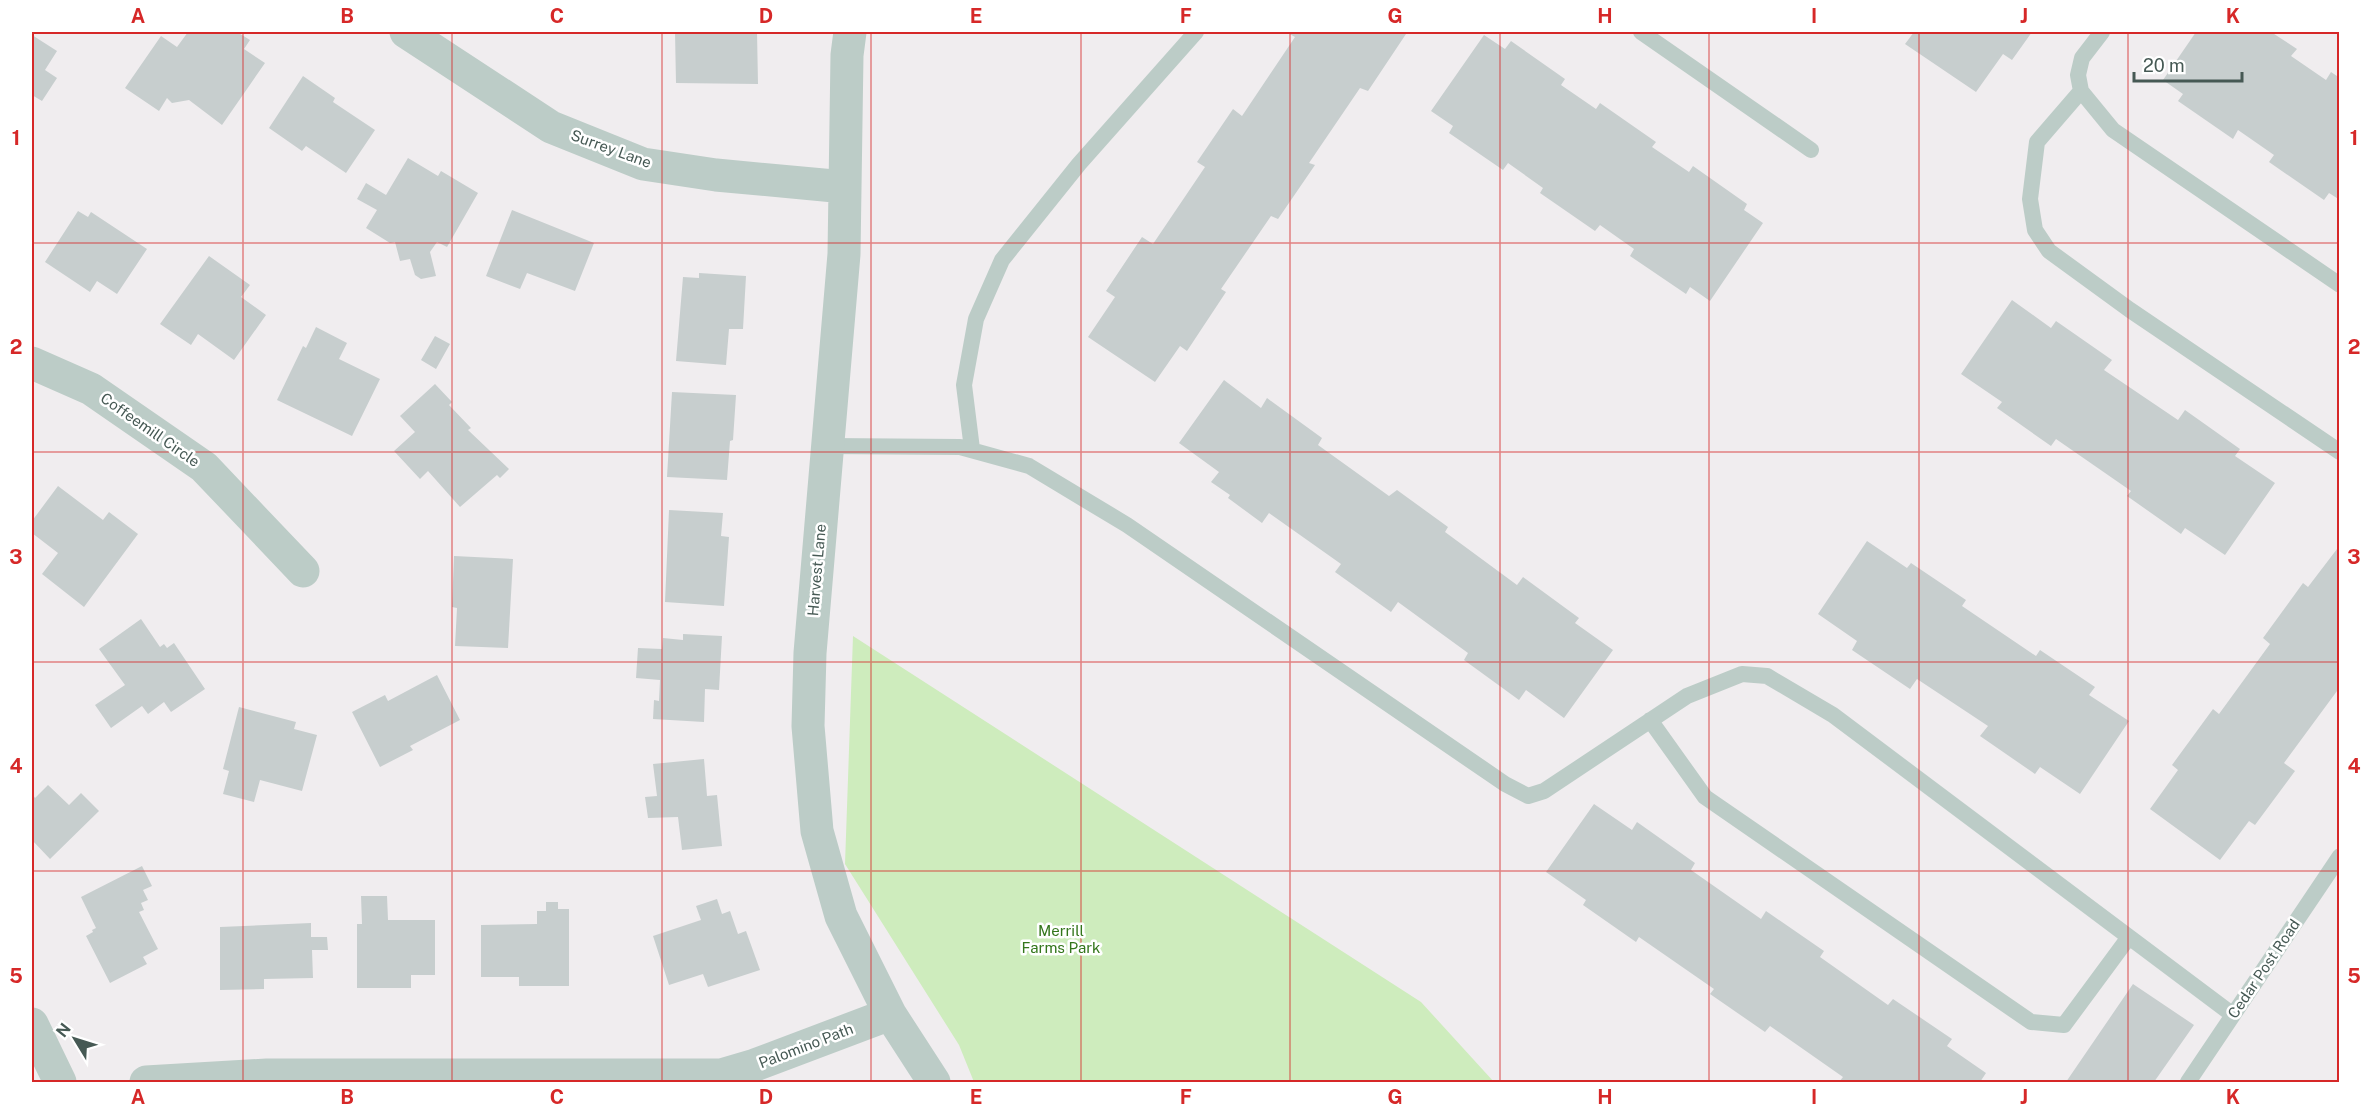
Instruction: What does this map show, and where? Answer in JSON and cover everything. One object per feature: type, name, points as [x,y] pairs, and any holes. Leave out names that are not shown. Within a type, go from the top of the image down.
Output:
[{"type":"street","name":"Surrey Lane","points":[[406,32],[551,127],[643,164],[716,175],[845,187]]},
{"type":"street","name":"Harvest Lane","points":[[850,32],[847,55],[844,254],[810,663],[808,726],[817,831],[841,916],[890,1014],[934,1083]]},
{"type":"street","name":"Coffeemill Circle","points":[[32,363],[91,389],[204,467],[303,571]]},
{"type":"street","name":"Palomino Path","points":[[146,1083],[268,1079],[721,1075],[755,1065],[890,1014]]},
{"type":"street","points":[[32,1024],[60,1083]]},
{"type":"lane","points":[[972,449],[964,385],[976,319],[1002,260],[1079,164],[1196,32]]},
{"type":"lane","points":[[1641,32],[1811,150]]},
{"type":"lane","points":[[2102,32],[2082,58],[2078,75],[2081,91],[2113,130],[2340,285]]},
{"type":"lane","points":[[2081,91],[2037,142],[2030,199],[2035,230],[2049,251],[2130,310],[2340,452]]},
{"type":"lane","points":[[828,446],[960,447],[1029,466],[1127,525],[1505,784],[1528,796],[1544,791],[1687,696],[1742,674],[1767,676],[1833,715],[2233,1015]]},
{"type":"lane","points":[[1650,720],[1705,797],[2031,1022],[2064,1025],[2129,937]]},
{"type":"lane","name":"Cedar Post Road","points":[[2188,1083],[2340,856]]},
{"type":"green space","name":"Merrill Farms Park","points":[[853,636],[1421,1002],[1494,1082],[974,1082],[959,1045],[845,864]]},
{"type":"building","points":[[188,32],[237,32],[250,40],[244,49],[265,63],[222,125],[189,100],[172,103],[167,98],[159,111],[125,88],[161,36],[177,47]]},
{"type":"building","points":[[675,32],[757,32],[758,84],[676,83]]},
{"type":"building","points":[[1286,32],[1402,32],[1406,34],[1368,91],[1360,88],[1309,163],[1315,165],[1278,219],[1271,216],[1221,289],[1226,292],[1187,351],[1180,346],[1155,382],[1088,337],[1115,297],[1106,291],[1142,237],[1153,244],[1205,167],[1197,162],[1233,109],[1242,116],[1295,37]]},
{"type":"building","points":[[1914,32],[2032,32],[2012,60],[2003,54],[1976,92],[1905,44]]},
{"type":"building","points":[[2196,32],[2271,32],[2297,49],[2291,56],[2326,80],[2331,72],[2340,78],[2340,200],[2329,193],[2324,200],[2269,162],[2274,155],[2238,130],[2233,139],[2178,101],[2183,94],[2163,80]]},
{"type":"building","points":[[32,35],[57,51],[45,70],[57,78],[42,101],[32,95]]},
{"type":"building","points":[[1484,35],[1505,49],[1511,41],[1565,79],[1561,85],[1596,109],[1600,103],[1656,142],[1652,147],[1689,172],[1693,166],[1747,204],[1744,210],[1763,223],[1710,301],[1690,287],[1686,294],[1630,256],[1634,249],[1600,225],[1595,231],[1540,193],[1543,188],[1508,163],[1503,170],[1449,133],[1453,126],[1431,111]]},
{"type":"building","points":[[303,76],[335,98],[333,102],[375,130],[346,173],[306,146],[302,151],[269,128]]},
{"type":"building","points":[[408,158],[438,176],[441,171],[478,193],[447,247],[437,242],[430,252],[436,276],[421,279],[415,275],[410,259],[400,261],[395,242],[390,243],[366,228],[377,210],[357,199],[366,183],[386,195]]},
{"type":"building","points":[[512,210],[594,243],[575,291],[527,273],[520,289],[486,276]]},
{"type":"building","points":[[78,211],[88,217],[91,212],[147,249],[117,294],[97,281],[90,292],[45,262]]},
{"type":"building","points":[[209,256],[250,285],[241,297],[266,315],[234,360],[198,334],[191,345],[160,324]]},
{"type":"building","points":[[699,273],[746,276],[743,329],[729,329],[726,365],[676,361],[683,277],[699,278]]},
{"type":"building","points":[[2012,300],[2051,328],[2056,321],[2112,360],[2104,370],[2178,420],[2185,410],[2240,449],[2235,456],[2275,483],[2225,555],[2185,528],[2181,534],[2127,496],[2131,491],[2056,439],[2051,446],[1997,408],[2002,402],[1961,374]]},
{"type":"building","points":[[316,327],[347,343],[339,359],[380,379],[352,436],[277,400],[303,346],[306,348]]},
{"type":"building","points":[[435,336],[450,344],[436,369],[421,360]]},
{"type":"building","points":[[1224,380],[1261,408],[1267,398],[1322,438],[1318,445],[1389,496],[1397,490],[1448,527],[1445,532],[1517,585],[1523,577],[1579,618],[1575,623],[1613,650],[1564,718],[1526,690],[1519,700],[1464,660],[1468,653],[1398,602],[1391,612],[1335,572],[1341,564],[1269,513],[1262,523],[1228,498],[1230,495],[1211,482],[1219,472],[1179,443]]},
{"type":"building","points":[[435,384],[452,402],[449,405],[471,428],[468,430],[509,469],[500,478],[497,475],[460,507],[428,471],[420,479],[394,451],[415,432],[400,416]]},
{"type":"building","points":[[672,392],[736,395],[727,480],[667,477]]},
{"type":"building","points":[[58,486],[103,520],[109,512],[138,534],[84,607],[42,574],[58,553],[32,533],[32,521]]},
{"type":"building","points":[[669,510],[723,513],[721,536],[729,537],[724,606],[665,602]]},
{"type":"building","points":[[1867,541],[1907,568],[1911,563],[1966,600],[1962,606],[2036,656],[2040,650],[2095,687],[2089,695],[2129,721],[2080,794],[2040,767],[2035,774],[1980,736],[1988,726],[1917,679],[1910,689],[1852,650],[1857,641],[1818,614]]},
{"type":"building","points":[[2337,549],[2340,551],[2340,693],[2337,691],[2284,763],[2295,771],[2255,825],[2249,821],[2220,860],[2150,809],[2178,770],[2172,765],[2213,709],[2219,714],[2270,644],[2263,638],[2303,583],[2308,587]]},
{"type":"building","points":[[454,556],[513,559],[508,648],[455,646],[457,608],[452,607]]},
{"type":"building","points":[[141,619],[160,647],[164,644],[167,648],[174,643],[205,689],[171,712],[164,702],[148,714],[142,706],[111,728],[95,705],[125,685],[99,649]]},
{"type":"building","points":[[683,634],[722,636],[719,690],[705,689],[704,722],[653,719],[654,700],[659,701],[660,680],[636,678],[638,648],[662,649],[663,638],[683,640]]},
{"type":"building","points":[[437,675],[460,720],[410,746],[413,750],[380,767],[352,712],[385,695],[388,701]]},
{"type":"building","points":[[239,707],[296,722],[294,729],[317,735],[302,791],[260,780],[254,802],[223,794],[229,771],[223,769]]},
{"type":"building","points":[[704,759],[707,796],[717,795],[722,846],[682,850],[678,817],[648,818],[645,797],[657,796],[653,764]]},
{"type":"building","points":[[48,785],[69,805],[81,793],[99,811],[50,859],[32,840],[32,794],[35,798]]},
{"type":"building","points":[[1594,804],[1632,830],[1637,822],[1695,863],[1691,870],[1761,919],[1766,911],[1824,951],[1820,957],[1888,1005],[1893,999],[1952,1039],[1947,1046],[1986,1073],[1980,1082],[1839,1082],[1843,1077],[1770,1026],[1765,1032],[1710,994],[1714,989],[1639,937],[1636,942],[1583,905],[1586,900],[1546,872]]},
{"type":"building","points":[[142,866],[152,886],[143,890],[148,900],[141,903],[144,910],[139,912],[158,949],[143,957],[147,964],[110,983],[86,936],[96,928],[81,897]]},
{"type":"building","points":[[361,896],[387,896],[388,920],[435,920],[435,975],[411,975],[411,988],[357,988],[357,924],[362,924]]},
{"type":"building","points":[[717,899],[722,914],[730,911],[738,934],[746,931],[760,970],[708,987],[703,974],[669,985],[653,936],[701,920],[696,906]]},
{"type":"building","points":[[546,902],[558,902],[558,909],[569,909],[569,986],[519,986],[519,977],[481,977],[481,925],[537,924],[537,911],[546,911]]},
{"type":"building","points":[[311,923],[311,937],[327,937],[328,950],[312,950],[313,978],[264,979],[264,989],[220,990],[220,927]]},
{"type":"building","points":[[2133,984],[2194,1025],[2154,1082],[2066,1082]]}]
